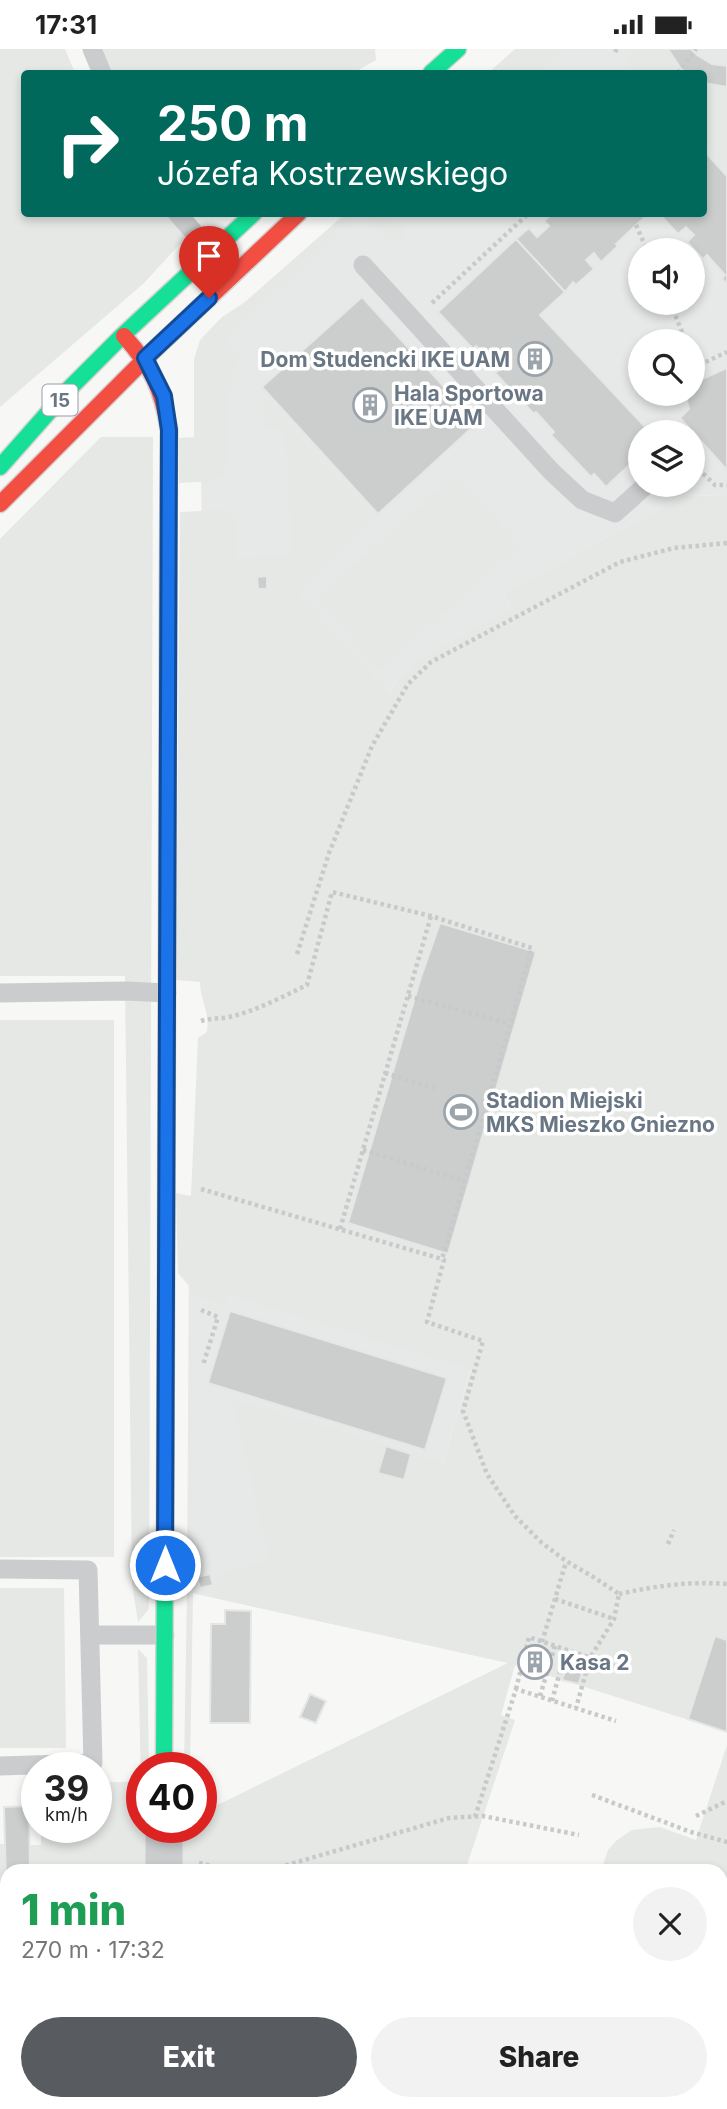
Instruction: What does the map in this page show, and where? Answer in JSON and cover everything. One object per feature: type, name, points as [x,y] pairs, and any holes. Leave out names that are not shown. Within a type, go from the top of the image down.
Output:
[{"type":"street","points":[[434,70],[458,49]]},
{"type":"street","name":"15","points":[[0,467],[123,335],[250,217]]},
{"type":"street","name":"15","points":[[0,504],[145,358],[295,217]]},
{"type":"street","points":[[123,335],[145,358],[164,396],[169,430],[164,1752]]},
{"type":"street","points":[[164,1843],[164,1864]]},
{"type":"lane","points":[[92,49],[102,70]]},
{"type":"lane","points":[[180,217],[212,253]]},
{"type":"lane","points":[[363,265],[551,471],[582,500],[615,513],[633,497]]},
{"type":"lane","points":[[0,993],[167,993]]},
{"type":"lane","points":[[0,1569],[88,1570],[93,1763],[0,1766]]},
{"type":"lane","points":[[91,1636],[165,1635]]},
{"type":"path","points":[[680,70],[696,49]]},
{"type":"path","points":[[414,321],[525,217]]},
{"type":"path","points":[[636,225],[642,238]]},
{"type":"path","points":[[705,362],[727,352]]},
{"type":"path","points":[[705,475],[715,485],[727,485]]},
{"type":"path","points":[[297,954],[329,853],[372,746],[408,684],[430,662],[620,562],[674,548],[727,543]]},
{"type":"path","points":[[167,1033],[209,1018],[227,1018],[278,1000],[307,985],[332,892],[432,916],[532,947],[442,1259],[444,1260],[427,1322],[483,1341],[463,1411],[487,1474],[515,1516],[542,1543],[619,1594],[700,1581],[727,1584]]},
{"type":"path","points":[[340,1229],[432,916]]},
{"type":"path","points":[[408,996],[510,1024]]},
{"type":"path","points":[[385,1073],[438,1089]]},
{"type":"path","points":[[363,1150],[464,1181]]},
{"type":"path","points":[[167,1179],[442,1259]]},
{"type":"path","points":[[668,1544],[674,1530]]},
{"type":"path","points":[[542,1642],[566,1561]]},
{"type":"path","points":[[576,1708],[590,1658],[614,1619],[619,1594]]},
{"type":"path","points":[[555,1599],[614,1619]]},
{"type":"path","points":[[475,1817],[516,1689],[529,1637],[629,1671]]},
{"type":"path","points":[[541,1696],[555,1646]]},
{"type":"path","points":[[552,1701],[566,1649]]},
{"type":"path","points":[[516,1689],[616,1721]]},
{"type":"path","points":[[592,1795],[691,1832],[727,1842]]},
{"type":"path","points":[[696,1816],[727,1801]]},
{"type":"path","points":[[290,1864],[449,1818],[483,1817],[579,1835]]},
{"type":"shaded area","points":[[0,49],[65,49],[74,70],[21,70],[21,217],[171,217],[188,235],[143,284],[0,407]]},
{"type":"shaded area","points":[[102,49],[375,49],[376,60],[358,70],[111,70]]},
{"type":"shaded area","points":[[515,49],[565,49],[541,70],[491,70]]},
{"type":"shaded area","points":[[530,49],[727,49],[727,496],[705,495],[705,420],[628,420],[628,497],[680,497],[504,593],[511,608],[417,659],[399,678],[364,732],[207,837],[199,354],[348,217],[707,217],[707,70],[506,70]]},
{"type":"shaded area","points":[[638,49],[668,49],[683,70],[631,70],[626,64]]},
{"type":"shaded area","points":[[707,84],[727,87],[727,169],[707,146]]},
{"type":"shaded area","points":[[342,217],[355,217],[224,337],[240,355],[232,376],[229,395],[229,462],[223,474],[213,481],[179,483],[179,438],[194,437],[194,359],[200,340],[222,317],[245,302]]},
{"type":"shaded area","points":[[365,217],[392,217],[406,232],[399,241],[389,242]]},
{"type":"shaded area","name":"Stadion Miejski MKS Mieszko Gniezno","points":[[262,397],[373,518],[297,593],[389,694],[399,678],[417,659],[511,608],[504,593],[680,497],[727,496],[727,1732],[515,1665],[501,1715],[515,1720],[467,1864],[181,1864],[182,1843],[217,1843],[217,1805],[508,1663],[215,1598],[217,1586],[214,1576],[270,1561],[233,1399],[443,1463],[471,1369],[228,1294],[223,1306],[197,1295],[178,1273],[176,1193],[191,1196],[198,1038],[207,1032],[208,1025],[200,982],[176,980],[180,512],[224,510],[234,519],[237,559],[293,556],[285,427],[265,428]]},
{"type":"shaded area","points":[[101,437],[153,437],[149,1609],[138,1622],[132,1584],[125,976],[0,976],[0,539]]},
{"type":"shaded area","points":[[456,475],[518,545],[380,669],[317,599]]},
{"type":"shaded area","points":[[0,1020],[114,1020],[114,1557],[0,1557]]},
{"type":"shaded area","points":[[189,1250],[471,1368],[440,1473],[509,1663],[187,1592]]},
{"type":"shaded area","points":[[0,1588],[64,1588],[66,1748],[0,1748]]},
{"type":"shaded area","points":[[187,1592],[193,1593],[190,1752],[184,1752]]},
{"type":"shaded area","points":[[138,1649],[147,1658],[149,1752],[140,1752]]},
{"type":"shaded area","points":[[727,1745],[727,1864],[603,1864],[608,1850],[632,1830],[660,1827],[696,1840]]},
{"type":"shaded area","points":[[112,1782],[126,1782],[126,1843],[151,1843],[152,1864],[30,1864],[30,1845],[112,1843]]},
{"type":"shaded area","points":[[0,1844],[5,1844],[5,1864],[0,1864]]},
{"type":"building","points":[[668,49],[691,49],[712,64],[727,66],[727,87],[707,84],[707,70],[681,69]]},
{"type":"building","points":[[707,154],[727,176],[727,284],[722,279],[725,275],[707,255],[705,257],[705,238],[691,238],[694,235],[686,227],[678,234],[662,217],[707,217]]},
{"type":"building","points":[[548,217],[645,217],[601,262],[594,253],[586,260],[594,269],[576,285],[573,282],[565,292],[516,239],[529,228],[537,237],[549,226],[544,221]]},
{"type":"building","name":"Dom Studencki IKE UAM","points":[[516,239],[565,292],[540,315],[639,420],[628,420],[628,466],[606,487],[594,474],[591,477],[551,435],[554,432],[536,412],[534,414],[495,373],[499,370],[476,346],[473,349],[438,312]]},
{"type":"building","name":"Hala Sportowa IKE UAM","points":[[362,297],[477,423],[378,514],[262,387]]},
{"type":"building","points":[[727,368],[727,470],[705,446],[705,420],[680,418],[689,409],[688,406],[705,406],[705,378]]},
{"type":"building","points":[[267,576],[267,589],[258,589],[257,577]]},
{"type":"building","points":[[440,923],[536,952],[448,1254],[348,1223],[421,977]]},
{"type":"building","points":[[230,1311],[447,1378],[425,1450],[208,1383]]},
{"type":"building","points":[[386,1446],[411,1454],[404,1480],[378,1473]]},
{"type":"building","points":[[210,1574],[213,1585],[200,1588],[197,1577]]},
{"type":"building","points":[[225,1610],[251,1611],[250,1723],[210,1723],[211,1624],[225,1624]]},
{"type":"building","points":[[715,1636],[727,1640],[727,1732],[688,1719]]},
{"type":"building","name":"Kasa 2","points":[[528,1652],[547,1658],[542,1673],[524,1667]]},
{"type":"building","points":[[567,1664],[583,1669],[579,1684],[562,1680]]},
{"type":"building","points":[[310,1694],[326,1701],[316,1723],[300,1717]]},
{"type":"building","points":[[21,1806],[21,1843],[30,1843],[30,1864],[6,1864],[4,1807]]},
{"type":"traffic: fast","points":[[434,70],[458,49]]},
{"type":"traffic: fast","points":[[0,467],[69,389],[250,217]]},
{"type":"traffic: fast","points":[[167,955],[168,577]]},
{"type":"traffic: fast","points":[[164,1752],[166,1277]]},
{"type":"traffic: slow","points":[[166,1277],[167,955]]},
{"type":"traffic: jam","points":[[0,504],[155,349],[295,217]]},
{"type":"traffic: jam","points":[[124,336],[142,358],[154,379],[163,402],[169,430],[168,577]]},
{"type":"place","name":"Dom Studencki IKE UAM","points":[[535,359]]},
{"type":"place","name":"Hala Sportowa IKE UAM","points":[[370,405]]},
{"type":"place","name":"Stadion Miejski MKS Mieszko Gniezno","points":[[461,1112]]},
{"type":"place","name":"Kasa 2","points":[[535,1662]]},
{"type":"route","points":[[165,1565],[169,430],[164,396],[145,358],[209,298]]}]
